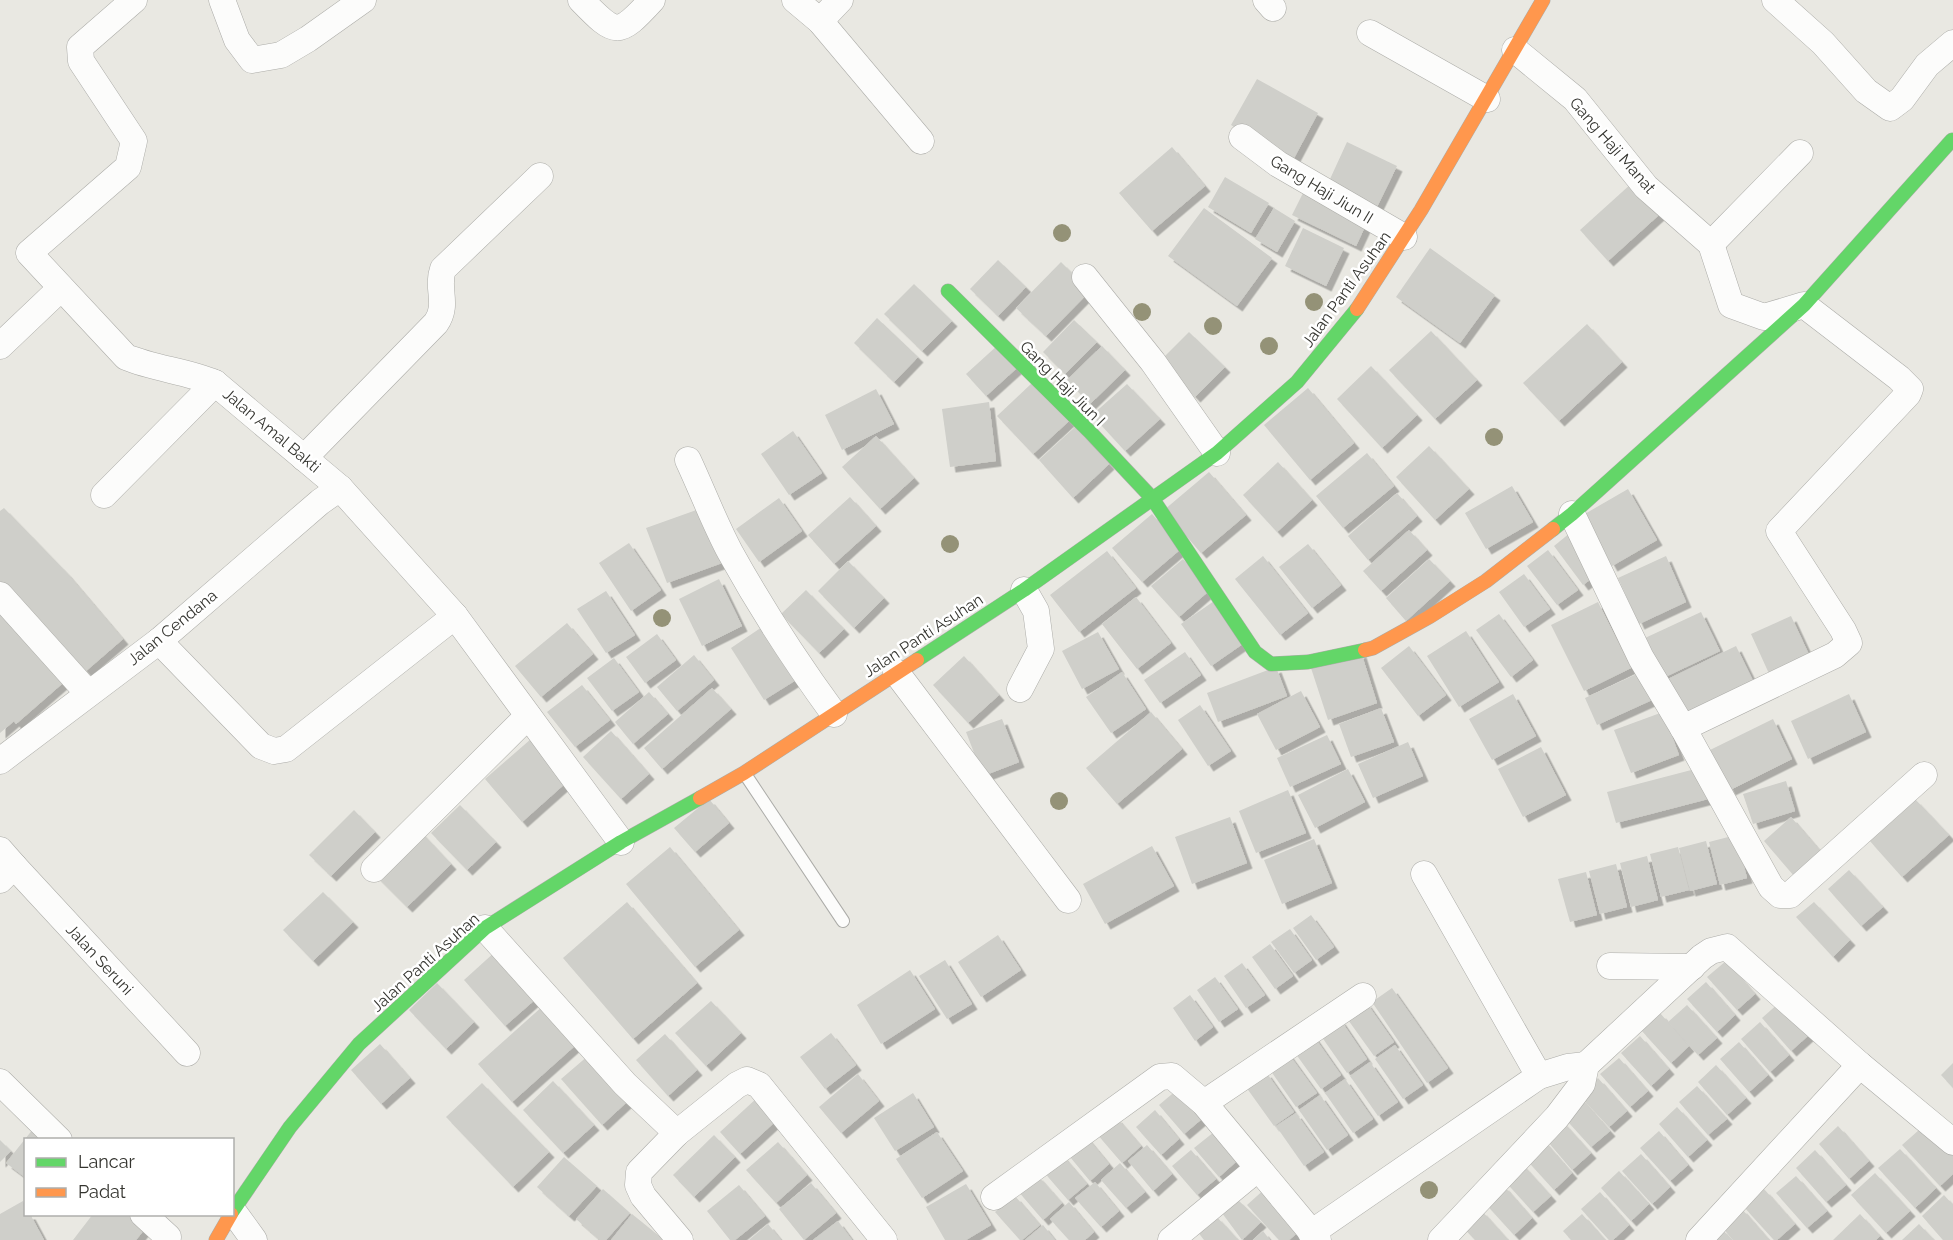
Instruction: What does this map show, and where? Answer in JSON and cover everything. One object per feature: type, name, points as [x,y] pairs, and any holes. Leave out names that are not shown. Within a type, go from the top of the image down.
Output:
[{"type":"street","name":"Jalan Amal Bakti","points":[[134,0],[80,47],[81,61],[134,141],[128,167],[29,253],[126,357],[148,366],[195,375],[215,383],[340,488],[455,615],[621,842]]},
{"type":"street","points":[[222,0],[237,40],[252,60],[281,55],[363,0]]},
{"type":"street","points":[[581,0],[598,18],[613,27],[622,28],[632,22],[652,0]]},
{"type":"street","points":[[795,0],[820,21],[921,141]]},
{"type":"street","points":[[820,21],[840,0]]},
{"type":"street","name":"Jalan Panti Asuhan","points":[[234,1210],[290,1127],[359,1044],[485,928],[621,842],[744,774],[1024,590],[1217,453],[1297,382],[1358,307],[1404,237],[1543,0]]},
{"type":"street","points":[[1775,0],[1823,43],[1866,92],[1890,108],[1902,99],[1927,65],[1953,44]]},
{"type":"street","points":[[1370,33],[1486,99]]},
{"type":"street","name":"Gang Haji Manat","points":[[1515,50],[1575,99],[1646,187],[1711,244]]},
{"type":"street","name":"Gang Haji Jiun II","points":[[1242,137],[1278,165],[1404,237]]},
{"type":"street","name":"Gang Haji Jiun I","points":[[948,291],[1091,433],[1152,498],[1255,652],[1271,664],[1308,662],[1373,648],[1429,617],[1486,581],[1572,514],[1804,306],[1952,140]]},
{"type":"street","points":[[1683,728],[1835,655],[1848,644],[1843,630],[1779,531],[1908,394],[1910,389],[1899,378],[1804,306],[1764,317],[1731,306],[1711,244],[1800,153]]},
{"type":"street","points":[[304,458],[436,323],[443,313],[440,277],[443,269],[540,177]]},
{"type":"street","points":[[1085,277],[1153,362],[1217,453]]},
{"type":"street","points":[[0,346],[61,288]]},
{"type":"street","points":[[104,495],[215,383]]},
{"type":"street","points":[[688,460],[729,550],[750,587],[796,661],[834,714]]},
{"type":"street","name":"Jalan Cendana","points":[[0,761],[159,641],[320,502],[340,488]]},
{"type":"street","points":[[1572,514],[1641,658],[1683,728],[1771,887],[1780,896],[1790,895],[1924,775]]},
{"type":"street","points":[[1020,689],[1041,650],[1036,611],[1024,590]]},
{"type":"street","points":[[0,595],[88,693]]},
{"type":"street","points":[[159,641],[261,746],[274,751],[286,749],[455,615]]},
{"type":"street","points":[[896,672],[1068,900]]},
{"type":"street","points":[[374,869],[528,716]]},
{"type":"street","name":"Jalan Seruni","points":[[5,866],[187,1053]]},
{"type":"street","points":[[1424,874],[1539,1076]]},
{"type":"street","points":[[485,928],[625,1084],[677,1133]]},
{"type":"street","points":[[1441,1240],[1557,1118],[1582,1084],[1586,1065],[1711,951],[1727,947],[1860,1065],[1953,1142]]},
{"type":"street","points":[[1610,966],[1692,967]]},
{"type":"street","points":[[1204,1103],[1363,996]]},
{"type":"street","points":[[994,1197],[1160,1077],[1172,1076],[1204,1103],[1314,1236],[1539,1076],[1568,1067],[1586,1065]]},
{"type":"street","points":[[1699,1240],[1860,1065]]},
{"type":"street","points":[[680,1240],[644,1196],[638,1185],[639,1172],[677,1133],[737,1085],[747,1080],[759,1085],[884,1240]]},
{"type":"street","points":[[0,1082],[57,1138]]},
{"type":"street","points":[[1170,1240],[1257,1169]]},
{"type":"street","points":[[234,1215],[254,1240]]},
{"type":"street","points":[[144,1216],[168,1237]]},
{"type":"street","name":"Jalan Panti Asuhan","points":[[216,1240],[230,1216]]},
{"type":"lane","points":[[744,774],[843,921]]},
{"type":"building","points":[[1257,79],[1318,113],[1293,160],[1231,125]]},
{"type":"building","points":[[1347,142],[1397,166],[1374,213],[1325,190]]},
{"type":"building","points":[[1172,147],[1205,186],[1152,231],[1119,193]]},
{"type":"building","points":[[1225,177],[1269,203],[1251,233],[1208,207]]},
{"type":"building","points":[[1632,183],[1660,214],[1608,261],[1580,230]]},
{"type":"building","points":[[1306,187],[1369,218],[1356,246],[1292,215]]},
{"type":"building","points":[[1204,208],[1272,258],[1237,306],[1168,256]]},
{"type":"building","points":[[1274,208],[1295,221],[1277,252],[1255,239]]},
{"type":"building","points":[[1303,228],[1344,248],[1326,286],[1285,266]]},
{"type":"building","points":[[1430,248],[1495,295],[1460,343],[1396,297]]},
{"type":"building","points":[[998,260],[1026,287],[998,316],[970,289]]},
{"type":"building","points":[[1061,262],[1090,291],[1046,336],[1016,308]]},
{"type":"building","points":[[914,284],[952,321],[922,351],[884,314]]},
{"type":"building","points":[[877,318],[918,357],[894,382],[854,343]]},
{"type":"building","points":[[1074,320],[1097,342],[1065,374],[1043,352]]},
{"type":"building","points":[[1587,324],[1622,362],[1559,421],[1523,383]]},
{"type":"building","points":[[1431,331],[1477,380],[1435,419],[1389,370]]},
{"type":"building","points":[[1189,332],[1225,367],[1195,397],[1160,361]]},
{"type":"building","points":[[998,345],[1018,367],[986,396],[966,374]]},
{"type":"building","points":[[1102,346],[1125,370],[1090,404],[1067,380]]},
{"type":"building","points":[[1371,366],[1417,415],[1382,448],[1337,399]]},
{"type":"building","points":[[1032,383],[1069,421],[1033,454],[997,416]]},
{"type":"building","points":[[1127,384],[1160,419],[1125,451],[1092,415]]},
{"type":"building","points":[[1308,388],[1354,443],[1310,480],[1264,425]]},
{"type":"building","points":[[876,389],[894,424],[842,450],[825,415]]},
{"type":"building","points":[[989,402],[996,461],[950,467],[942,409]]},
{"type":"building","points":[[1075,427],[1109,464],[1073,498],[1039,460]]},
{"type":"building","points":[[793,431],[822,473],[789,495],[761,454]]},
{"type":"building","points":[[876,436],[914,478],[880,509],[842,467]]},
{"type":"building","points":[[1429,446],[1469,489],[1435,520],[1396,477]]},
{"type":"building","points":[[1367,453],[1394,486],[1343,528],[1316,496]]},
{"type":"building","points":[[1278,462],[1312,500],[1277,532],[1243,495]]},
{"type":"building","points":[[1209,472],[1246,515],[1201,553],[1164,510]]},
{"type":"building","points":[[1512,486],[1533,522],[1486,549],[1465,513]]},
{"type":"building","points":[[1628,489],[1657,540],[1612,566],[1583,515]]},
{"type":"building","points":[[1397,493],[1417,516],[1368,560],[1348,536]]},
{"type":"building","points":[[850,497],[876,526],[834,564],[808,535]]},
{"type":"building","points":[[779,498],[802,531],[759,562],[736,529]]},
{"type":"building","points":[[4,508],[66,572],[123,639],[86,671],[0,581],[0,511]]},
{"type":"building","points":[[702,508],[722,563],[667,583],[646,528]]},
{"type":"building","points":[[1152,514],[1182,548],[1142,582],[1112,548]]},
{"type":"building","points":[[1409,530],[1427,550],[1381,591],[1363,571]]},
{"type":"building","points":[[1570,533],[1599,573],[1583,585],[1554,546]]},
{"type":"building","points":[[629,543],[661,590],[631,611],[599,563]]},
{"type":"building","points":[[1308,544],[1341,585],[1312,608],[1279,567]]},
{"type":"building","points":[[1548,550],[1578,590],[1557,605],[1527,566]]},
{"type":"building","points":[[1107,551],[1136,588],[1079,632],[1050,595]]},
{"type":"building","points":[[1263,556],[1308,613],[1280,635],[1235,579]]},
{"type":"building","points":[[1666,556],[1686,602],[1639,624],[1618,578]]},
{"type":"building","points":[[1183,559],[1210,590],[1179,617],[1151,586]]},
{"type":"building","points":[[1429,559],[1450,581],[1406,621],[1386,598]]},
{"type":"building","points":[[848,561],[884,598],[854,628],[818,591]]},
{"type":"building","points":[[1524,574],[1550,609],[1524,627],[1499,592]]},
{"type":"building","points":[[719,579],[742,626],[702,646],[679,599]]},
{"type":"building","points":[[806,590],[844,629],[819,653],[781,614]]},
{"type":"building","points":[[606,591],[635,635],[606,653],[577,609]]},
{"type":"building","points":[[1136,597],[1171,643],[1137,669],[1102,624]]},
{"type":"building","points":[[1217,599],[1247,641],[1211,666],[1181,624]]},
{"type":"building","points":[[1598,602],[1631,668],[1584,691],[1551,625]]},
{"type":"building","points":[[0,612],[63,683],[16,724],[14,721],[0,733]]},
{"type":"building","points":[[1701,612],[1720,651],[1663,678],[1645,638]]},
{"type":"building","points":[[1499,614],[1533,660],[1511,677],[1476,630]]},
{"type":"building","points":[[1791,616],[1811,659],[1771,678],[1751,634]]},
{"type":"building","points":[[567,623],[593,654],[541,697],[515,666]]},
{"type":"building","points":[[762,627],[796,680],[764,700],[731,648]]},
{"type":"building","points":[[1466,631],[1499,682],[1459,707],[1427,656]]},
{"type":"building","points":[[1098,632],[1119,669],[1082,689],[1062,651]]},
{"type":"building","points":[[657,634],[676,660],[645,683],[626,657]]},
{"type":"building","points":[[1409,646],[1446,695],[1418,716],[1381,668]]},
{"type":"building","points":[[1736,646],[1757,689],[1688,721],[1668,679]]},
{"type":"building","points":[[1185,652],[1201,675],[1160,703],[1144,680]]},
{"type":"building","points":[[1361,652],[1377,703],[1328,720],[1311,668]]},
{"type":"building","points":[[694,655],[714,680],[677,711],[657,687]]},
{"type":"building","points":[[964,656],[999,695],[968,723],[933,685]]},
{"type":"building","points":[[614,658],[639,692],[612,711],[587,678]]},
{"type":"building","points":[[1276,667],[1287,696],[1218,722],[1207,693]]},
{"type":"building","points":[[1122,672],[1146,709],[1111,733],[1086,697]]},
{"type":"building","points":[[1639,673],[1652,700],[1597,725],[1585,698]]},
{"type":"building","points":[[582,685],[610,720],[575,747],[547,712]]},
{"type":"building","points":[[712,688],[731,709],[662,769],[644,748]]},
{"type":"building","points":[[1301,691],[1320,727],[1276,750],[1257,714]]},
{"type":"building","points":[[649,692],[668,714],[633,744],[615,722]]},
{"type":"building","points":[[1513,694],[1536,736],[1492,760],[1469,719]]},
{"type":"building","points":[[1849,694],[1866,732],[1808,759],[1791,721]]},
{"type":"building","points":[[1200,705],[1231,751],[1208,766],[1178,720]]},
{"type":"building","points":[[1381,708],[1394,742],[1351,757],[1339,724]]},
{"type":"building","points":[[1151,712],[1182,749],[1117,804],[1086,768]]},
{"type":"building","points":[[1663,712],[1679,755],[1631,773],[1614,730]]},
{"type":"building","points":[[1002,719],[1019,762],[983,776],[966,732]]},
{"type":"building","points":[[1773,719],[1792,759],[1730,790],[1710,750]]},
{"type":"building","points":[[611,731],[649,774],[621,799],[583,757]]},
{"type":"building","points":[[1327,735],[1341,764],[1290,787],[1277,758]]},
{"type":"building","points":[[531,739],[568,781],[522,822],[485,779]]},
{"type":"building","points":[[1408,742],[1423,776],[1373,798],[1358,764]]},
{"type":"building","points":[[1541,747],[1566,795],[1523,817],[1498,769]]},
{"type":"building","points":[[1699,768],[1708,799],[1616,823],[1607,792]]},
{"type":"building","points":[[1348,769],[1365,802],[1315,828],[1298,795]]},
{"type":"building","points":[[1786,781],[1795,811],[1753,824],[1743,794]]},
{"type":"building","points":[[1288,790],[1306,833],[1256,853],[1239,811]]},
{"type":"building","points":[[709,799],[729,823],[695,852],[674,828]]},
{"type":"building","points":[[1915,799],[1949,835],[1902,877],[1869,840]]},
{"type":"building","points":[[460,805],[496,842],[467,870],[431,833]]},
{"type":"building","points":[[354,810],[375,832],[331,876],[309,855]]},
{"type":"building","points":[[1230,817],[1247,863],[1192,884],[1175,837]]},
{"type":"building","points":[[1791,817],[1822,853],[1795,877],[1764,841]]},
{"type":"building","points":[[420,831],[451,864],[407,907],[375,875]]},
{"type":"building","points":[[1736,835],[1747,878],[1720,885],[1709,842]]},
{"type":"building","points":[[1314,839],[1332,883],[1282,904],[1264,860]]},
{"type":"building","points":[[1706,841],[1717,884],[1690,891],[1679,848]]},
{"type":"building","points":[[1152,846],[1174,886],[1105,924],[1083,884]]},
{"type":"building","points":[[670,847],[739,930],[695,967],[626,884]]},
{"type":"building","points":[[1678,847],[1689,890],[1661,897],[1650,854]]},
{"type":"building","points":[[1647,856],[1658,900],[1631,907],[1620,863]]},
{"type":"building","points":[[1616,864],[1627,907],[1600,914],[1589,871]]},
{"type":"building","points":[[1849,870],[1883,907],[1861,926],[1828,889]]},
{"type":"building","points":[[1586,872],[1597,915],[1570,922],[1558,879]]},
{"type":"building","points":[[323,892],[353,922],[313,961],[283,930]]},
{"type":"building","points":[[627,902],[697,983],[633,1039],[563,958]]},
{"type":"building","points":[[1814,902],[1850,940],[1833,957],[1796,917]]},
{"type":"building","points":[[1311,915],[1334,947],[1316,960],[1293,928]]},
{"type":"building","points":[[1290,929],[1312,960],[1294,973],[1271,942]]},
{"type":"building","points":[[998,935],[1021,970],[981,997],[958,962]]},
{"type":"building","points":[[1270,944],[1293,976],[1275,989],[1252,957]]},
{"type":"building","points":[[496,951],[538,997],[505,1026],[464,980]]},
{"type":"building","points":[[945,960],[972,1004],[947,1019],[919,976]]},
{"type":"building","points":[[1726,961],[1755,994],[1737,1010],[1707,977]]},
{"type":"building","points":[[1242,963],[1265,995],[1246,1008],[1224,976]]},
{"type":"building","points":[[910,970],[935,1009],[881,1044],[857,1005]]},
{"type":"building","points":[[1215,977],[1238,1009],[1219,1022],[1197,990]]},
{"type":"building","points":[[1706,982],[1735,1015],[1717,1032],[1687,999]]},
{"type":"building","points":[[437,983],[474,1022],[446,1049],[409,1010]]},
{"type":"building","points":[[1392,988],[1448,1068],[1427,1083],[1372,1002]]},
{"type":"building","points":[[1190,995],[1213,1027],[1195,1041],[1173,1008]]},
{"type":"building","points":[[711,1001],[741,1033],[706,1066],[675,1033]]},
{"type":"building","points":[[1781,1001],[1810,1034],[1791,1051],[1762,1018]]},
{"type":"building","points":[[1366,1002],[1394,1042],[1374,1056],[1346,1017]]},
{"type":"building","points":[[544,1005],[578,1043],[512,1102],[478,1064]]},
{"type":"building","points":[[1687,1005],[1717,1038],[1698,1055],[1668,1022]]},
{"type":"building","points":[[1660,1013],[1689,1046],[1671,1063],[1641,1030]]},
{"type":"building","points":[[1340,1019],[1367,1059],[1347,1073],[1319,1033]]},
{"type":"building","points":[[1760,1022],[1789,1055],[1770,1072],[1741,1039]]},
{"type":"building","points":[[831,1033],[856,1065],[825,1089],[800,1057]]},
{"type":"building","points":[[665,1034],[697,1070],[668,1096],[636,1060]]},
{"type":"building","points":[[1313,1035],[1341,1075],[1321,1089],[1293,1050]]},
{"type":"building","points":[[1640,1036],[1669,1069],[1651,1086],[1621,1053]]},
{"type":"building","points":[[1739,1042],[1768,1075],[1749,1092],[1720,1059]]},
{"type":"building","points":[[380,1044],[410,1078],[381,1104],[351,1070]]},
{"type":"building","points":[[1395,1045],[1423,1085],[1403,1099],[1375,1059]]},
{"type":"building","points":[[1288,1053],[1317,1093],[1296,1107],[1268,1067]]},
{"type":"building","points":[[589,1055],[629,1100],[602,1125],[561,1079]]},
{"type":"building","points":[[1619,1058],[1648,1091],[1630,1107],[1600,1074]]},
{"type":"building","points":[[1370,1062],[1398,1102],[1378,1116],[1350,1076]]},
{"type":"building","points":[[1953,1063],[1953,1088],[1941,1075]]},
{"type":"building","points":[[1716,1065],[1746,1098],[1727,1115],[1698,1082]]},
{"type":"building","points":[[1266,1072],[1294,1112],[1274,1126],[1246,1087]]},
{"type":"building","points":[[858,1074],[879,1101],[841,1133],[819,1107]]},
{"type":"building","points":[[1598,1078],[1627,1111],[1609,1127],[1579,1095]]},
{"type":"building","points":[[1345,1079],[1373,1119],[1353,1133],[1325,1093]]},
{"type":"building","points":[[553,1081],[594,1125],[563,1153],[523,1110]]},
{"type":"building","points":[[482,1083],[549,1152],[513,1187],[446,1117]]},
{"type":"building","points":[[1697,1086],[1727,1119],[1708,1135],[1679,1102]]},
{"type":"building","points":[[1178,1089],[1203,1118],[1184,1134],[1159,1105]]},
{"type":"building","points":[[913,1093],[934,1127],[895,1151],[874,1118]]},
{"type":"building","points":[[1320,1095],[1348,1135],[1327,1150],[1299,1110]]},
{"type":"building","points":[[758,1097],[778,1119],[740,1154],[720,1132]]},
{"type":"building","points":[[1580,1097],[1610,1131],[1591,1147],[1561,1114]]},
{"type":"building","points":[[1677,1107],[1707,1140],[1688,1157],[1659,1124]]},
{"type":"building","points":[[1155,1110],[1179,1139],[1161,1155],[1136,1127]]},
{"type":"building","points":[[1296,1113],[1324,1152],[1304,1166],[1276,1126]]},
{"type":"building","points":[[1116,1117],[1141,1146],[1122,1163],[1097,1134]]},
{"type":"building","points":[[1561,1120],[1591,1153],[1572,1170],[1543,1136]]},
{"type":"building","points":[[1928,1122],[1953,1150],[1953,1174],[1940,1186],[1902,1145]]},
{"type":"building","points":[[37,1124],[54,1138],[26,1138]]},
{"type":"building","points":[[1838,1126],[1869,1161],[1849,1179],[1819,1144]]},
{"type":"building","points":[[1659,1131],[1688,1165],[1670,1181],[1640,1148]]},
{"type":"building","points":[[937,1132],[963,1171],[922,1198],[896,1159]]},
{"type":"building","points":[[1214,1132],[1238,1160],[1219,1177],[1194,1148]]},
{"type":"building","points":[[714,1135],[735,1157],[694,1197],[673,1175]]},
{"type":"building","points":[[1085,1135],[1109,1164],[1090,1181],[1066,1152]]},
{"type":"building","points":[[0,1140],[11,1151],[0,1162]]},
{"type":"building","points":[[24,1140],[24,1176],[6,1163]]},
{"type":"building","points":[[1543,1140],[1572,1173],[1554,1190],[1524,1157]]},
{"type":"building","points":[[778,1142],[807,1175],[776,1203],[746,1170]]},
{"type":"building","points":[[1147,1145],[1172,1174],[1153,1191],[1128,1161]]},
{"type":"building","points":[[1900,1149],[1936,1188],[1915,1208],[1878,1168]]},
{"type":"building","points":[[1191,1150],[1216,1179],[1197,1195],[1172,1166]]},
{"type":"building","points":[[1815,1150],[1846,1185],[1826,1202],[1796,1168]]},
{"type":"building","points":[[1641,1154],[1670,1187],[1652,1204],[1622,1171]]},
{"type":"building","points":[[1062,1155],[1087,1184],[1068,1200],[1043,1171]]},
{"type":"building","points":[[564,1157],[597,1186],[569,1216],[537,1187]]},
{"type":"building","points":[[1120,1163],[1145,1192],[1126,1208],[1101,1180]]},
{"type":"building","points":[[1521,1163],[1551,1196],[1533,1212],[1503,1179]]},
{"type":"building","points":[[1619,1171],[1649,1204],[1631,1221],[1601,1188]]},
{"type":"building","points":[[1875,1173],[1910,1211],[1886,1233],[1851,1195]]},
{"type":"building","points":[[1037,1175],[1062,1203],[1043,1220],[1018,1191]]},
{"type":"building","points":[[1796,1176],[1827,1211],[1807,1228],[1776,1193]]},
{"type":"building","points":[[1095,1182],[1119,1211],[1101,1227],[1075,1198]]},
{"type":"building","points":[[811,1183],[836,1213],[804,1240],[779,1209]]},
{"type":"building","points":[[966,1184],[991,1225],[966,1240],[945,1240],[926,1207]]},
{"type":"building","points":[[739,1185],[765,1216],[735,1240],[730,1240],[707,1211]]},
{"type":"building","points":[[1503,1185],[1532,1218],[1514,1235],[1484,1202]]},
{"type":"building","points":[[1267,1187],[1303,1228],[1289,1240],[1279,1240],[1247,1205]]},
{"type":"building","points":[[603,1189],[630,1213],[606,1240],[600,1240],[576,1219]]},
{"type":"building","points":[[1764,1189],[1795,1224],[1777,1240],[1774,1240],[1744,1207]]},
{"type":"building","points":[[1600,1192],[1629,1225],[1613,1240],[1609,1240],[1581,1209]]},
{"type":"building","points":[[1944,1195],[1953,1205],[1953,1240],[1943,1240],[1922,1216]]},
{"type":"building","points":[[1015,1196],[1040,1225],[1022,1240],[995,1212]]},
{"type":"building","points":[[1237,1199],[1261,1222],[1242,1240],[1222,1213]]},
{"type":"building","points":[[23,1201],[24,1216],[31,1216],[44,1240],[0,1240],[0,1214]]},
{"type":"building","points":[[1069,1202],[1094,1232],[1085,1240],[1069,1240],[1050,1219]]},
{"type":"building","points":[[1741,1208],[1769,1240],[1733,1240],[1721,1226]]},
{"type":"building","points":[[1481,1210],[1508,1240],[1475,1240],[1462,1226]]},
{"type":"building","points":[[632,1214],[664,1240],[611,1240]]},
{"type":"building","points":[[1582,1214],[1605,1240],[1571,1240],[1563,1231]]},
{"type":"building","points":[[1860,1214],[1880,1236],[1876,1240],[1833,1240]]},
{"type":"building","points":[[91,1216],[137,1216],[148,1225],[136,1240],[73,1240]]},
{"type":"building","points":[[1216,1216],[1238,1240],[1204,1240],[1197,1231]]},
{"type":"building","points":[[838,1221],[852,1240],[813,1240]]},
{"type":"building","points":[[768,1224],[781,1240],[749,1240]]},
{"type":"building","points":[[1919,1224],[1934,1240],[1902,1240]]},
{"type":"building","points":[[1043,1225],[1055,1240],[1025,1240]]},
{"type":"building","points":[[1721,1228],[1732,1240],[1707,1240]]},
{"type":"building","points":[[1263,1231],[1270,1240],[1253,1240]]},
{"type":"traffic: fast","points":[[1553,529],[1804,305],[1952,140]]},
{"type":"traffic: fast","points":[[948,291],[1091,433],[1152,498],[1255,652],[1271,664],[1308,662],[1365,650]]},
{"type":"traffic: fast","points":[[917,660],[1024,590],[1217,453],[1297,382],[1357,309]]},
{"type":"traffic: fast","points":[[234,1209],[290,1127],[359,1044],[485,928],[621,842],[700,798]]},
{"type":"traffic: slow","points":[[1357,309],[1421,210],[1543,0]]},
{"type":"traffic: slow","points":[[1365,650],[1373,648],[1429,617],[1486,581],[1553,529]]},
{"type":"traffic: slow","points":[[700,798],[744,773],[917,660]]},
{"type":"traffic: slow","points":[[216,1240],[230,1216]]}]
